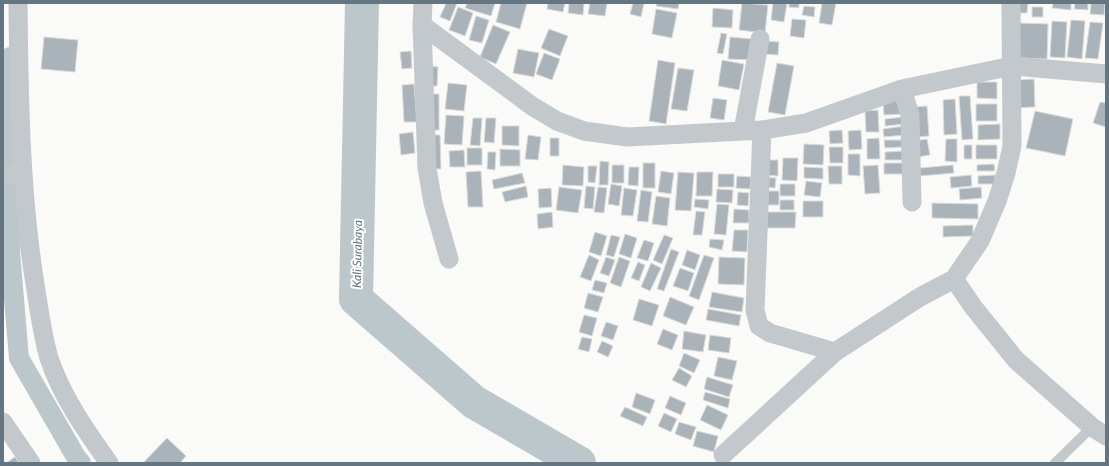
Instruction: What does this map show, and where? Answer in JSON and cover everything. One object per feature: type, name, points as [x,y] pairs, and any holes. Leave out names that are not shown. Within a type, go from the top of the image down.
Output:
[{"type":"street","points":[[18,3],[13,175],[29,251],[43,334],[50,359],[64,392],[109,463]]},
{"type":"street","points":[[423,3],[422,26],[427,168],[432,203],[449,259]]},
{"type":"street","points":[[723,456],[835,352],[920,297],[954,279],[980,240],[997,201],[1006,173],[1012,146],[1011,3]]},
{"type":"street","points":[[422,26],[532,106],[557,121],[584,131],[627,137],[743,132],[806,122],[902,88],[1012,66],[1106,74]]},
{"type":"street","points":[[743,132],[760,39]]},
{"type":"street","points":[[902,88],[910,115],[912,202]]},
{"type":"street","points":[[762,130],[755,310],[759,326],[770,333],[835,352]]},
{"type":"street","points":[[954,279],[974,308],[1016,360],[1099,431]]},
{"type":"street","points":[[3,422],[31,463]]},
{"type":"lane","points":[[1055,463],[1099,431]]},
{"type":"building","points":[[446,3],[457,3],[450,21],[440,17]]},
{"type":"building","points":[[467,3],[495,3],[491,16],[465,8]]},
{"type":"building","points":[[501,3],[527,3],[520,29],[496,22]]},
{"type":"building","points":[[548,3],[565,3],[563,12],[547,9]]},
{"type":"building","points":[[569,3],[584,3],[583,15],[568,13]]},
{"type":"building","points":[[590,3],[607,3],[605,16],[588,14]]},
{"type":"building","points":[[633,3],[644,3],[641,17],[630,14]]},
{"type":"building","points":[[657,3],[679,3],[678,9],[656,6]]},
{"type":"building","points":[[742,3],[768,5],[765,33],[739,30]]},
{"type":"building","points":[[773,3],[787,3],[784,22],[771,20]]},
{"type":"building","points":[[789,3],[799,3],[799,8],[789,7]]},
{"type":"building","points":[[822,3],[836,3],[832,25],[819,23]]},
{"type":"building","points":[[1019,3],[1028,3],[1027,13],[1019,13]]},
{"type":"building","points":[[1053,3],[1071,3],[1071,10],[1052,8]]},
{"type":"building","points":[[1075,3],[1088,3],[1088,10],[1074,9]]},
{"type":"building","points":[[1091,3],[1105,3],[1104,15],[1090,14]]},
{"type":"building","points":[[804,6],[815,7],[814,17],[802,15]]},
{"type":"building","points":[[458,7],[473,13],[465,36],[449,30]]},
{"type":"building","points":[[1032,7],[1043,7],[1043,17],[1032,17]]},
{"type":"building","points":[[713,8],[733,10],[732,28],[712,27]]},
{"type":"building","points":[[656,9],[677,13],[672,38],[652,34]]},
{"type":"building","points":[[476,16],[489,20],[482,43],[469,40]]},
{"type":"building","points":[[792,19],[806,20],[804,38],[790,36]]},
{"type":"building","points":[[1071,20],[1085,21],[1082,59],[1067,57]]},
{"type":"building","points":[[1052,21],[1067,22],[1065,58],[1050,57]]},
{"type":"building","points":[[1090,22],[1103,23],[1098,59],[1085,58]]},
{"type":"building","points":[[1019,23],[1048,24],[1047,59],[1017,58]]},
{"type":"building","points":[[493,25],[510,32],[496,64],[480,57]]},
{"type":"building","points":[[549,29],[568,36],[560,56],[541,48]]},
{"type":"building","points":[[721,33],[727,34],[723,54],[717,53]]},
{"type":"building","points":[[44,37],[78,40],[75,72],[41,69]]},
{"type":"building","points":[[730,37],[753,39],[752,60],[728,59]]},
{"type":"building","points":[[765,41],[779,42],[778,55],[764,54]]},
{"type":"building","points":[[518,49],[539,53],[534,77],[513,73]]},
{"type":"building","points":[[411,51],[412,68],[402,69],[400,52]]},
{"type":"building","points":[[544,53],[560,59],[552,80],[536,74]]},
{"type":"building","points":[[658,60],[675,63],[666,124],[649,121]]},
{"type":"building","points":[[722,60],[744,64],[739,90],[718,86]]},
{"type":"building","points":[[777,63],[794,66],[785,115],[768,112]]},
{"type":"building","points":[[430,66],[438,67],[437,86],[429,86]]},
{"type":"building","points":[[678,68],[694,70],[687,111],[671,109]]},
{"type":"building","points":[[1034,79],[1035,107],[1016,108],[1015,80]]},
{"type":"building","points":[[977,82],[997,82],[997,99],[977,98]]},
{"type":"building","points":[[448,83],[467,85],[464,111],[445,109]]},
{"type":"building","points":[[414,84],[417,122],[404,122],[402,85]]},
{"type":"building","points":[[427,94],[439,94],[439,130],[427,130]]},
{"type":"building","points":[[959,96],[970,96],[973,139],[962,140]]},
{"type":"building","points":[[713,98],[727,100],[724,120],[710,118]]},
{"type":"building","points":[[955,99],[957,134],[944,135],[943,100]]},
{"type":"building","points":[[903,100],[904,114],[884,115],[883,101]]},
{"type":"building","points":[[1100,102],[1106,103],[1106,127],[1093,123]]},
{"type":"building","points":[[976,104],[997,104],[997,121],[976,121]]},
{"type":"building","points":[[927,106],[929,136],[917,137],[915,107]]},
{"type":"building","points":[[878,110],[879,132],[866,132],[865,111]]},
{"type":"building","points":[[1035,111],[1073,119],[1065,156],[1026,148]]},
{"type":"building","points":[[446,115],[464,116],[462,145],[444,144]]},
{"type":"building","points":[[904,117],[905,124],[885,126],[885,119]]},
{"type":"building","points":[[473,118],[482,118],[480,146],[470,145]]},
{"type":"building","points":[[486,118],[496,118],[494,143],[484,142]]},
{"type":"building","points":[[1000,124],[1000,139],[978,140],[978,125]]},
{"type":"building","points":[[502,126],[519,126],[519,146],[502,145]]},
{"type":"building","points":[[905,126],[905,135],[884,137],[883,129]]},
{"type":"building","points":[[842,130],[843,143],[830,144],[829,131]]},
{"type":"building","points":[[861,130],[862,149],[849,150],[848,131]]},
{"type":"building","points":[[413,132],[415,153],[401,155],[399,134]]},
{"type":"building","points":[[429,135],[440,135],[441,169],[430,169]]},
{"type":"building","points":[[528,135],[541,137],[538,160],[525,159]]},
{"type":"building","points":[[550,138],[559,138],[559,156],[550,156]]},
{"type":"building","points":[[879,138],[880,159],[867,159],[867,139]]},
{"type":"building","points":[[927,139],[930,155],[917,157],[915,141]]},
{"type":"building","points":[[946,139],[957,139],[957,162],[945,161]]},
{"type":"building","points":[[884,140],[903,140],[903,147],[885,148]]},
{"type":"building","points":[[804,144],[824,145],[823,165],[803,164]]},
{"type":"building","points":[[964,145],[972,145],[972,159],[964,159]]},
{"type":"building","points":[[976,145],[997,145],[997,159],[976,159]]},
{"type":"building","points":[[829,147],[843,147],[843,163],[830,163]]},
{"type":"building","points":[[467,148],[482,148],[482,165],[467,165]]},
{"type":"building","points":[[500,149],[520,150],[520,166],[500,166]]},
{"type":"building","points":[[464,150],[465,167],[450,167],[449,151]]},
{"type":"building","points":[[905,151],[905,160],[885,160],[885,152]]},
{"type":"building","points":[[488,152],[496,152],[495,170],[487,169]]},
{"type":"building","points":[[848,154],[860,154],[860,176],[848,175]]},
{"type":"building","points":[[783,158],[798,158],[797,181],[782,180]]},
{"type":"building","points":[[762,160],[778,160],[778,176],[762,175]]},
{"type":"building","points":[[600,161],[609,162],[608,185],[599,185]]},
{"type":"building","points":[[643,163],[655,163],[655,188],[643,188]]},
{"type":"building","points":[[884,163],[907,163],[907,174],[884,174]]},
{"type":"building","points":[[994,164],[995,171],[977,171],[977,165]]},
{"type":"building","points":[[563,165],[584,167],[583,186],[562,185]]},
{"type":"building","points":[[612,165],[624,165],[624,183],[612,183]]},
{"type":"building","points":[[878,165],[880,193],[865,194],[863,166]]},
{"type":"building","points":[[953,165],[954,173],[920,176],[920,168]]},
{"type":"building","points":[[588,166],[597,166],[595,183],[588,182]]},
{"type":"building","points":[[828,166],[842,166],[842,184],[829,184]]},
{"type":"building","points":[[629,167],[639,167],[638,186],[628,185]]},
{"type":"building","points":[[804,167],[823,168],[823,179],[804,178]]},
{"type":"building","points":[[481,171],[483,207],[468,207],[466,172]]},
{"type":"building","points":[[661,171],[674,173],[671,194],[658,192]]},
{"type":"building","points":[[678,172],[694,173],[691,211],[675,210]]},
{"type":"building","points":[[697,172],[713,172],[712,196],[696,196]]},
{"type":"building","points":[[522,173],[525,183],[494,189],[492,180]]},
{"type":"building","points":[[718,174],[734,174],[734,187],[718,187]]},
{"type":"building","points":[[971,175],[972,186],[951,188],[950,177]]},
{"type":"building","points":[[995,175],[995,184],[978,184],[978,176]]},
{"type":"building","points":[[737,176],[751,177],[750,189],[736,188]]},
{"type":"building","points":[[760,177],[776,178],[775,188],[759,187]]},
{"type":"building","points":[[806,181],[822,183],[820,197],[804,195]]},
{"type":"building","points":[[611,184],[622,186],[619,206],[608,204]]},
{"type":"building","points":[[780,184],[795,184],[795,196],[780,196]]},
{"type":"building","points":[[526,186],[528,197],[505,202],[502,192]]},
{"type":"building","points":[[586,186],[595,187],[593,209],[584,208]]},
{"type":"building","points":[[559,187],[582,190],[578,213],[556,210]]},
{"type":"building","points":[[598,187],[607,188],[604,213],[594,212]]},
{"type":"building","points":[[981,187],[982,198],[960,200],[959,189]]},
{"type":"building","points":[[551,188],[552,207],[539,208],[538,189]]},
{"type":"building","points":[[624,188],[637,190],[633,216],[621,215]]},
{"type":"building","points":[[717,189],[733,190],[732,203],[716,202]]},
{"type":"building","points":[[641,190],[652,192],[648,222],[637,221]]},
{"type":"building","points":[[760,191],[779,191],[779,205],[759,205]]},
{"type":"building","points":[[738,192],[749,193],[748,206],[737,205]]},
{"type":"building","points":[[656,196],[670,198],[667,226],[652,224]]},
{"type":"building","points":[[695,199],[709,200],[708,209],[694,207]]},
{"type":"building","points":[[780,200],[794,200],[794,210],[780,210]]},
{"type":"building","points":[[803,201],[823,201],[823,217],[803,217]]},
{"type":"building","points":[[932,203],[978,204],[978,219],[932,218]]},
{"type":"building","points":[[717,204],[729,205],[726,235],[714,234]]},
{"type":"building","points":[[734,209],[749,210],[749,223],[733,223]]},
{"type":"building","points":[[696,211],[705,212],[702,235],[693,235]]},
{"type":"building","points":[[552,212],[553,227],[538,229],[537,214]]},
{"type":"building","points":[[767,212],[796,212],[795,228],[767,228]]},
{"type":"building","points":[[973,225],[973,236],[943,237],[943,226]]},
{"type":"building","points":[[734,230],[748,230],[747,252],[732,251]]},
{"type":"building","points":[[595,232],[607,236],[601,256],[589,252]]},
{"type":"building","points":[[625,234],[637,238],[631,258],[619,254]]},
{"type":"building","points":[[611,235],[620,237],[614,257],[606,255]]},
{"type":"building","points":[[664,235],[673,238],[662,264],[653,260]]},
{"type":"building","points":[[710,239],[724,240],[722,250],[709,247]]},
{"type":"building","points":[[644,240],[654,243],[648,261],[637,258]]},
{"type":"building","points":[[671,249],[679,252],[664,291],[657,289]]},
{"type":"building","points":[[687,250],[700,255],[695,270],[682,265]]},
{"type":"building","points":[[589,255],[599,260],[591,281],[580,277]]},
{"type":"building","points":[[704,255],[714,258],[699,300],[689,296]]},
{"type":"building","points":[[606,257],[615,260],[609,276],[600,273]]},
{"type":"building","points":[[619,257],[630,261],[621,287],[610,283]]},
{"type":"building","points":[[719,257],[745,258],[744,285],[718,284]]},
{"type":"building","points":[[638,262],[645,265],[639,281],[631,278]]},
{"type":"building","points":[[651,263],[661,268],[650,291],[641,287]]},
{"type":"building","points":[[680,268],[694,273],[688,291],[673,286]]},
{"type":"building","points":[[595,280],[607,283],[604,293],[592,290]]},
{"type":"building","points":[[712,292],[744,298],[742,312],[709,307]]},
{"type":"building","points":[[588,293],[603,297],[598,312],[584,308]]},
{"type":"building","points":[[670,297],[694,307],[686,325],[663,316]]},
{"type":"building","points":[[639,299],[659,305],[652,326],[633,320]]},
{"type":"building","points":[[708,309],[741,315],[739,326],[706,320]]},
{"type":"building","points":[[584,315],[597,318],[592,336],[579,332]]},
{"type":"building","points":[[606,322],[618,326],[613,340],[601,336]]},
{"type":"building","points":[[663,329],[678,335],[672,350],[657,344]]},
{"type":"building","points":[[684,331],[706,335],[703,352],[682,349]]},
{"type":"building","points":[[710,335],[731,338],[729,353],[708,350]]},
{"type":"building","points":[[582,337],[592,339],[589,352],[578,349]]},
{"type":"building","points":[[602,341],[613,346],[608,357],[597,352]]},
{"type":"building","points":[[684,353],[700,360],[694,373],[679,366]]},
{"type":"building","points":[[718,357],[737,361],[732,380],[714,376]]},
{"type":"building","points":[[679,368],[692,376],[686,387],[672,380]]},
{"type":"building","points":[[707,377],[733,385],[729,397],[704,389]]},
{"type":"building","points":[[705,392],[730,399],[728,408],[703,400]]},
{"type":"building","points":[[636,393],[655,400],[650,414],[632,407]]},
{"type":"building","points":[[670,396],[686,403],[681,415],[665,408]]},
{"type":"building","points":[[707,405],[728,415],[721,430],[700,420]]},
{"type":"building","points":[[625,407],[647,417],[643,426],[620,416]]},
{"type":"building","points":[[664,413],[677,419],[671,432],[658,426]]},
{"type":"building","points":[[679,422],[696,427],[691,440],[675,434]]},
{"type":"building","points":[[697,431],[718,436],[714,452],[693,446]]},
{"type":"building","points":[[167,438],[186,456],[180,463],[143,463]]},
{"type":"building","points":[[15,457],[19,463],[6,463]]},
{"type":"waterway","name":"Kali Surabaya","points":[[362,3],[356,299],[474,402],[579,463]]},
{"type":"waterway","points":[[10,57],[10,252],[19,358],[76,457],[81,463]]}]
